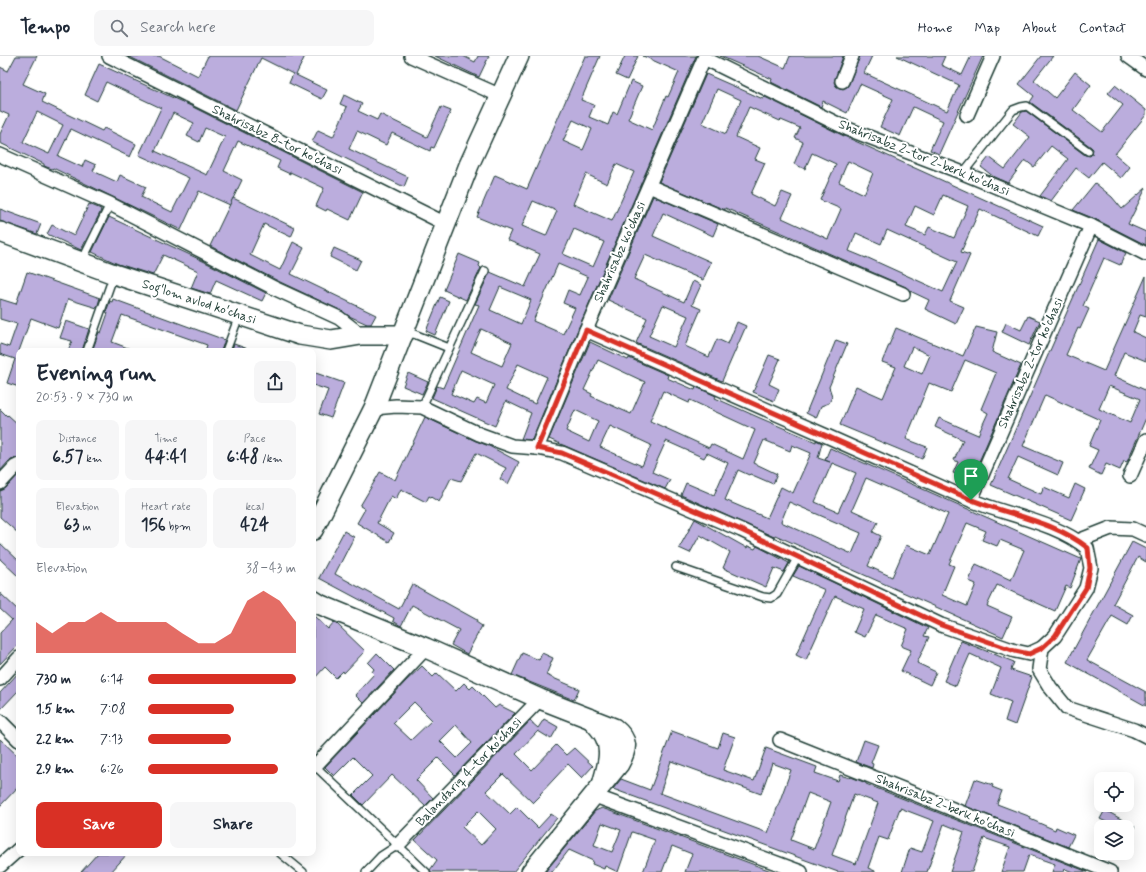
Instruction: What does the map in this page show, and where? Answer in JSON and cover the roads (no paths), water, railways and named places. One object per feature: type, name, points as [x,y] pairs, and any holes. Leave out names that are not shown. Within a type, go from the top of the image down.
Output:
[{"type":"street","name":"Shahrisabz 8-tor koʻchasi","points":[[108,56],[446,224]]},
{"type":"street","points":[[411,56],[501,96]]},
{"type":"street","points":[[316,524],[374,408],[469,165],[520,56]]},
{"type":"street","points":[[842,81],[852,56]]},
{"type":"street","points":[[967,115],[993,56]]},
{"type":"street","points":[[1128,56],[1146,69]]},
{"type":"street","name":"Shahrisabz 2-tor 2-berk koʻchasi","points":[[705,57],[848,129],[963,173],[1091,226],[1146,254]]},
{"type":"street","name":"Shahrisabz koʻchasi","points":[[537,448],[586,330],[705,57]]},
{"type":"street","points":[[0,155],[110,204],[276,288],[339,318],[361,335]]},
{"type":"street","points":[[649,186],[903,294]]},
{"type":"street","name":"Shahrisabz 2-tor koʻchasi","points":[[971,500],[1091,226]]},
{"type":"street","name":"Sogʻlom avlod koʻchasi","points":[[0,232],[114,274],[300,335],[331,340],[361,335],[403,335]]},
{"type":"street","points":[[374,408],[396,406],[422,407],[479,434],[512,446],[537,448],[562,453],[741,530],[941,625],[1015,651],[1029,654],[1042,648],[1055,636],[1086,588],[1090,568],[1088,548],[1060,531],[971,500],[586,330]]},
{"type":"street","points":[[1130,476],[1146,440]]},
{"type":"street","points":[[0,483],[16,467]]},
{"type":"street","points":[[1078,541],[1111,528],[1133,529],[1146,535]]},
{"type":"street","points":[[316,602],[426,648],[540,699],[591,719],[605,737],[608,749],[608,765],[598,789],[531,872]]},
{"type":"street","points":[[316,763],[426,648]]},
{"type":"street","points":[[1042,648],[1039,669],[1050,688],[1067,708],[1134,730],[1146,736]]},
{"type":"street","points":[[0,679],[16,661]]},
{"type":"street","name":"Balandariq 4-tor koʻchasi","points":[[398,845],[540,699]]},
{"type":"street","points":[[0,722],[16,737]]},
{"type":"street","name":"Shahrisabz 2-berk koʻchasi","points":[[780,740],[1110,872]]},
{"type":"street","points":[[598,789],[802,872]]},
{"type":"street","points":[[0,866],[16,852]]},
{"type":"lane","points":[[963,173],[1013,110],[1021,106],[1027,106],[1088,151]]},
{"type":"lane","points":[[82,261],[110,204]]},
{"type":"lane","points":[[422,407],[485,271]]},
{"type":"lane","points":[[88,348],[114,274]]},
{"type":"lane","points":[[227,348],[239,314]]},
{"type":"lane","points":[[403,335],[414,334],[449,348]]},
{"type":"lane","points":[[676,567],[763,597],[771,598],[777,594],[798,557]]},
{"type":"lane","points":[[316,767],[426,872]]},
{"type":"lane","points":[[366,872],[381,856],[398,845]]},
{"type":"lane","points":[[284,856],[303,872]]}]
